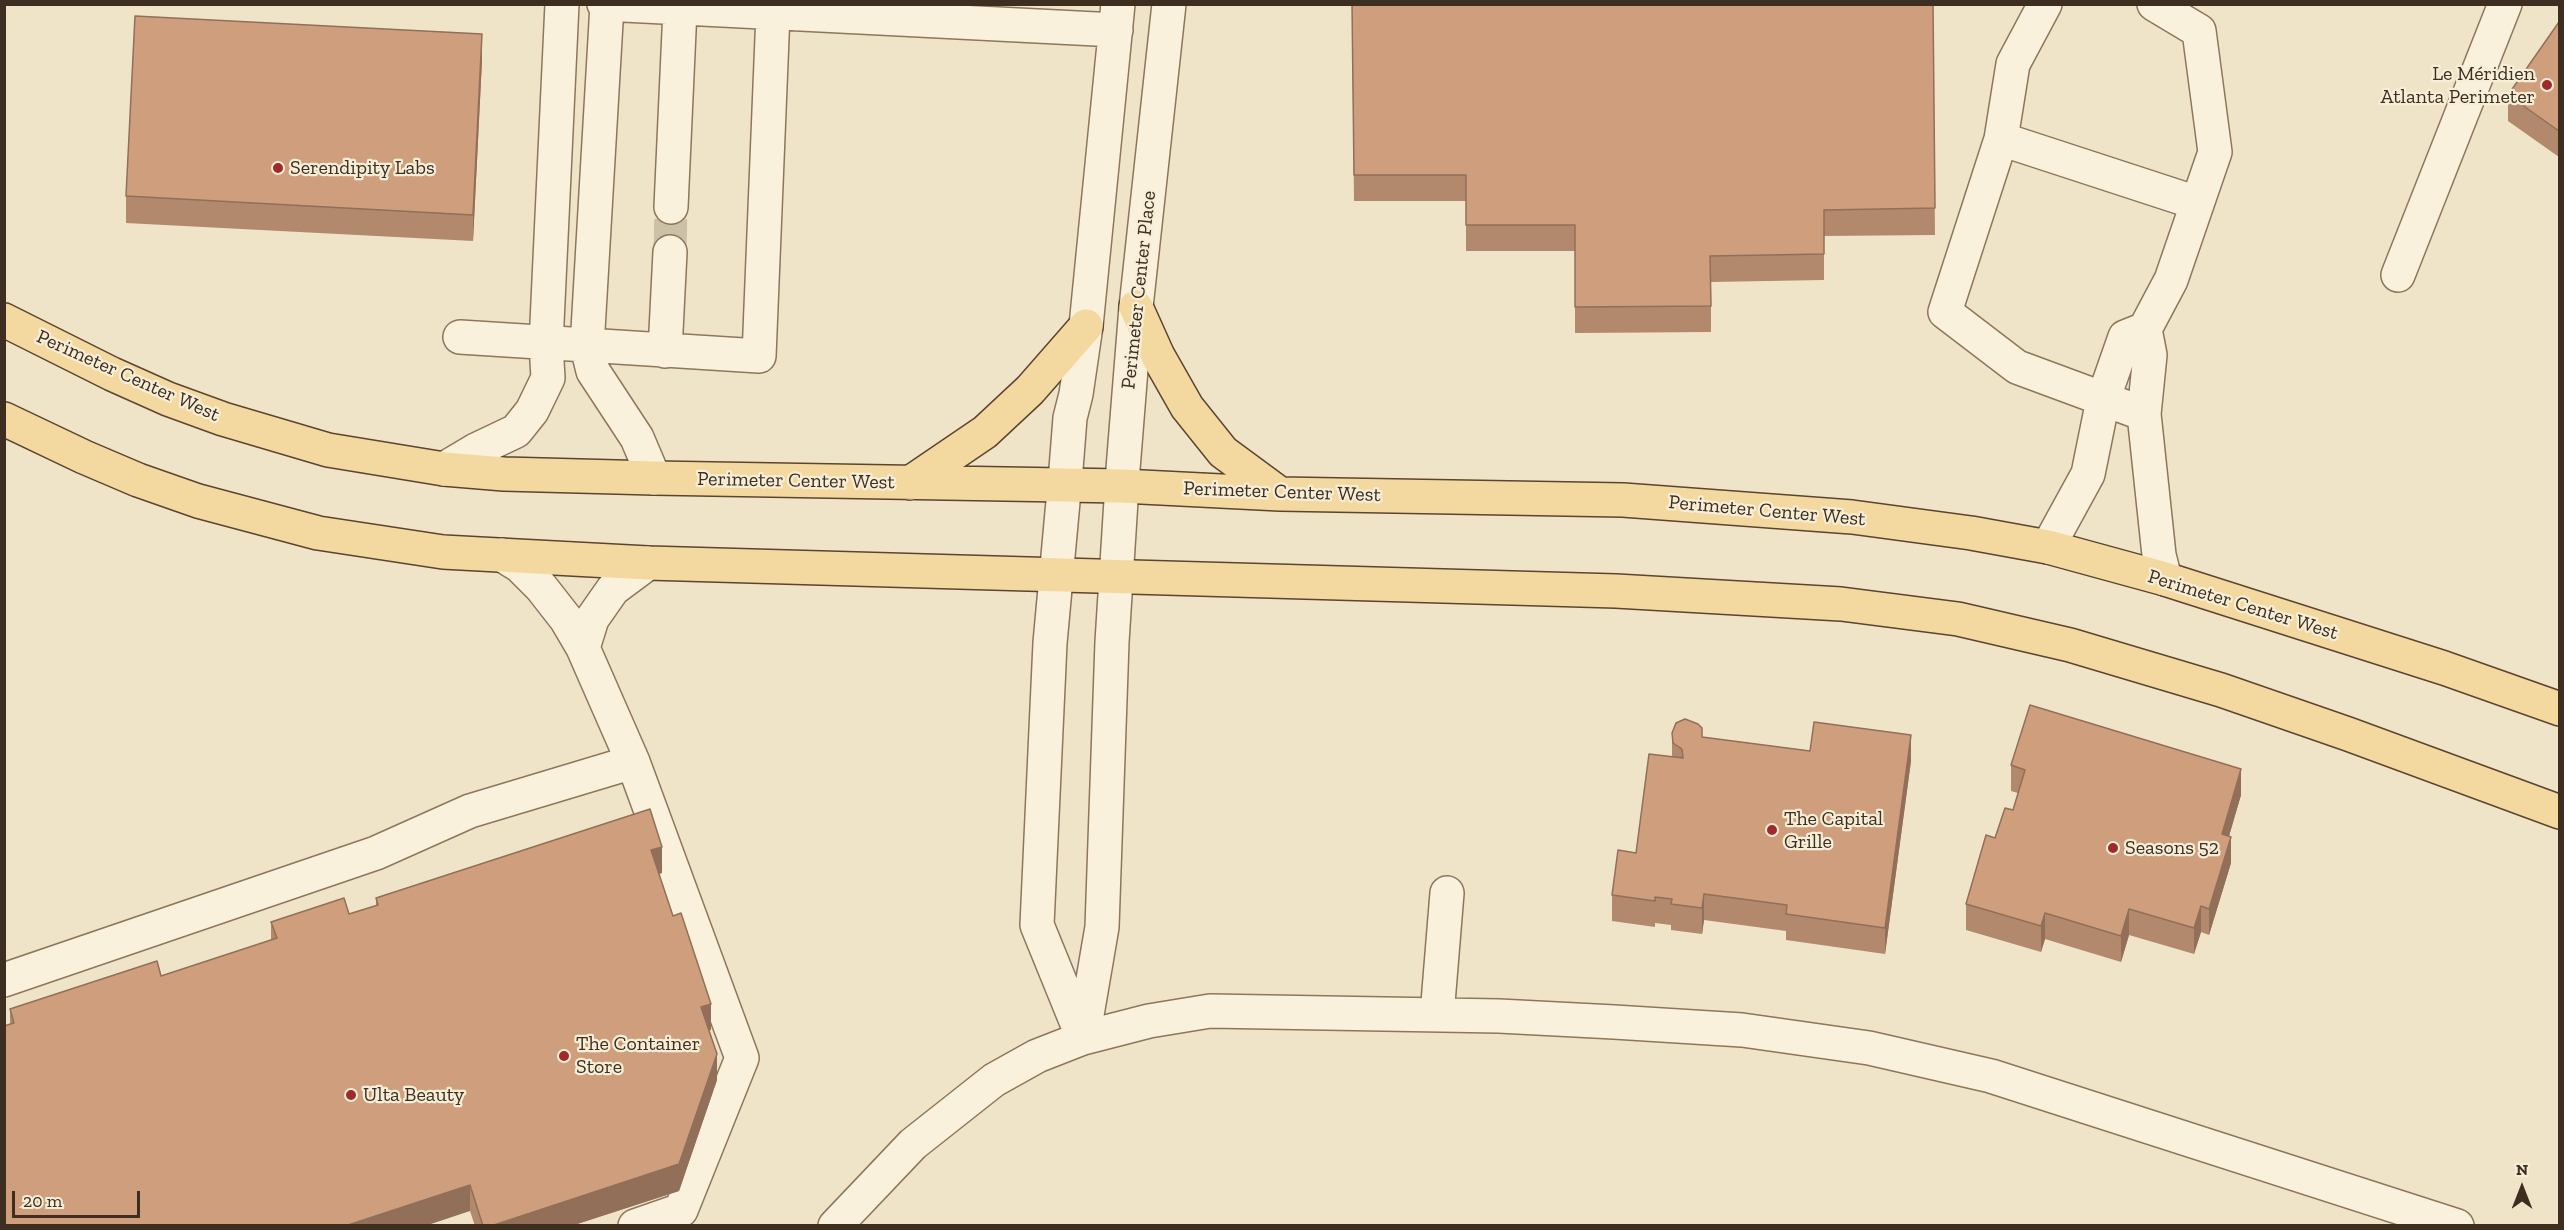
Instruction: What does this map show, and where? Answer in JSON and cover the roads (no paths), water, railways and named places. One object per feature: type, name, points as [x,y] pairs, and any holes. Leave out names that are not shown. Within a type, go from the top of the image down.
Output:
[{"type":"main road","points":[[1136,307],[1158,356],[1187,406],[1223,452],[1280,494]]},
{"type":"main road","name":"Perimeter Center West","points":[[4,320],[112,374],[168,399],[223,419],[328,450],[444,469],[504,474],[654,478],[1122,486],[1280,494],[1634,500],[1852,516],[2048,547],[2165,579],[2444,668],[2559,709]]},
{"type":"main road","points":[[910,483],[985,432],[1030,390],[1086,326]]},
{"type":"main road","points":[[4,419],[138,480],[260,519],[318,533],[443,552],[648,563],[1616,591],[1841,604],[1958,620],[2070,645],[2221,690],[2559,812]]},
{"type":"street","points":[[444,469],[476,450],[516,431],[532,411],[548,378],[546,344],[562,4]]},
{"type":"street","name":"Perimeter Center Place","points":[[1083,1038],[1102,927],[1115,576],[1136,307],[1169,4]]},
{"type":"street","points":[[2045,4],[2013,64],[2001,139],[1945,312],[2017,367],[2144,414]]},
{"type":"street","points":[[2154,4],[2199,31],[2215,152],[2171,280],[2145,329],[2150,355],[2144,414],[2159,555],[2165,579]]},
{"type":"street","points":[[2398,275],[2505,4]]},
{"type":"street","points":[[654,478],[637,438],[593,371],[587,347],[605,5],[773,13],[1117,17],[1086,326],[1070,418],[1050,643],[1037,925],[1083,1038]]},
{"type":"street","points":[[667,7],[671,207]]},
{"type":"street","points":[[460,338],[759,356],[773,13]]},
{"type":"street","points":[[2001,139],[2197,203]]},
{"type":"street","points":[[665,351],[670,252]]},
{"type":"street","points":[[2048,547],[2088,474],[2103,400],[2125,337],[2145,329]]},
{"type":"street","points":[[502,555],[520,566],[541,587],[566,620],[583,648],[633,762],[742,1058],[681,1210],[635,1226]]},
{"type":"street","points":[[583,648],[592,619],[613,589],[648,563]]},
{"type":"street","points":[[4,980],[376,853],[470,811],[633,762]]},
{"type":"street","points":[[1437,1015],[1447,893]]},
{"type":"street","points":[[835,1226],[914,1144],[994,1080],[1038,1056],[1083,1038],[1149,1021],[1210,1011],[1437,1015],[1742,1030],[1811,1038],[1906,1055],[1991,1076],[2457,1226]]},
{"type":"tunnel","points":[[670,252],[671,207]]},
{"type":"place","name":"Le Méridien Atlanta Perimeter","points":[[2547,85]]},
{"type":"place","name":"Serendipity Labs","points":[[278,168]]},
{"type":"place","name":"The Capital Grille","points":[[1772,830]]},
{"type":"place","name":"Seasons 52","points":[[2113,848]]},
{"type":"place","name":"The Container Store","points":[[564,1056]]},
{"type":"place","name":"Ulta Beauty","points":[[351,1095]]}]
